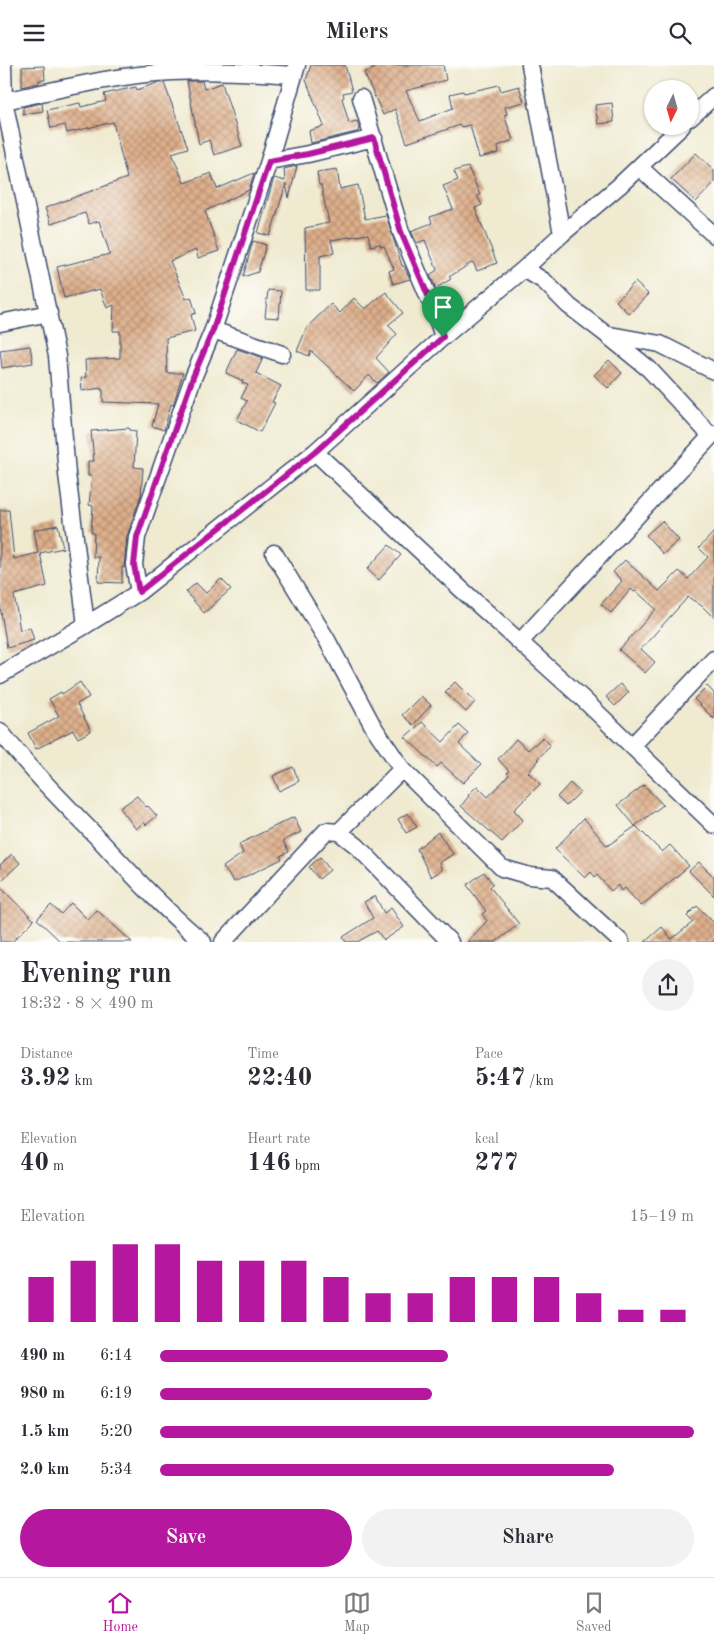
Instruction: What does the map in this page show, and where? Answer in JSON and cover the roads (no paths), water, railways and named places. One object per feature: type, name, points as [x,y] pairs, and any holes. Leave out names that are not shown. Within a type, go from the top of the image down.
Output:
[{"type":"street","points":[[3,65],[2,101],[57,356],[67,474],[86,625]]},
{"type":"street","points":[[530,65],[562,234]]},
{"type":"street","points":[[2,101],[89,83],[126,71],[295,70],[269,161],[213,330],[193,377],[137,537],[134,565],[139,592]]},
{"type":"street","points":[[699,110],[714,96]]},
{"type":"street","points":[[361,98],[401,232],[435,312],[443,337]]},
{"type":"street","points":[[0,675],[139,592],[315,452],[443,337],[619,186],[673,135]]},
{"type":"street","points":[[269,161],[308,154],[374,138]]},
{"type":"street","points":[[639,167],[714,235]]},
{"type":"street","points":[[520,642],[713,435],[649,369],[569,306],[544,281],[524,269]]},
{"type":"street","points":[[0,323],[49,313]]},
{"type":"street","points":[[213,330],[282,354]]},
{"type":"street","points":[[607,335],[660,344],[714,371]]},
{"type":"street","points":[[315,452],[461,589],[582,698],[714,825]]},
{"type":"street","points":[[274,553],[328,640],[373,725],[402,769],[502,868],[530,876],[552,878],[621,942]]},
{"type":"street","points":[[632,746],[714,659]]},
{"type":"street","points":[[0,731],[27,765],[142,885],[182,925],[203,942]]},
{"type":"street","points":[[339,832],[402,769]]},
{"type":"street","points":[[224,942],[326,831],[339,832],[357,846],[450,942]]}]
